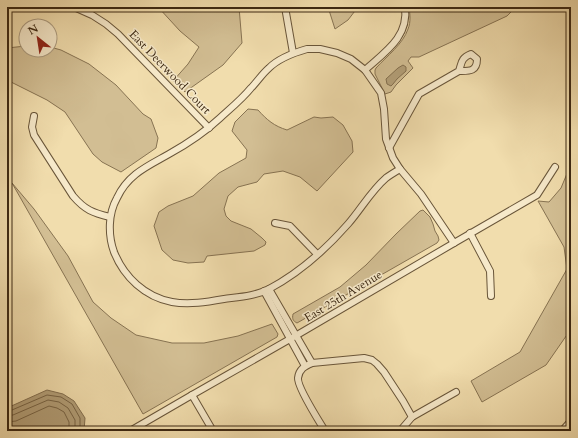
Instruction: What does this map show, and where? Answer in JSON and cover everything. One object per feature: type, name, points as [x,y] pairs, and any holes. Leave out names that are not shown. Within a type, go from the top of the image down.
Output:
[{"type":"street","name":"East Deerwood Court","points":[[74,7],[92,15],[118,34],[209,128]]},
{"type":"street","points":[[285,7],[293,53]]},
{"type":"street","points":[[365,70],[392,46],[401,33],[406,24],[406,7]]},
{"type":"street","points":[[400,168],[378,186],[348,224],[317,254],[296,272],[267,290],[253,295],[197,303],[172,302],[140,288],[129,277],[118,262],[112,246],[110,217],[117,198],[126,184],[137,172],[174,151],[209,128],[230,110],[269,68],[279,60],[293,53],[307,49],[320,49],[338,53],[351,59],[365,70],[381,93],[384,109],[386,139],[393,158],[421,194],[454,243]]},
{"type":"street","points":[[389,148],[419,94],[459,71]]},
{"type":"street","points":[[34,116],[32,127],[34,135],[73,196],[88,210],[110,217]]},
{"type":"street","name":"East 25th Avenue","points":[[130,431],[537,195],[555,167]]},
{"type":"street","points":[[275,223],[290,226],[317,254]]},
{"type":"street","points":[[470,233],[490,271],[491,296]]},
{"type":"street","points":[[267,290],[294,337],[312,363]]},
{"type":"street","points":[[294,337],[305,366]]},
{"type":"street","points":[[325,431],[300,387],[298,378],[301,369],[312,363],[364,358],[372,360],[384,372],[412,417]]},
{"type":"street","points":[[400,431],[412,417],[456,392]]},
{"type":"street","points":[[192,395],[213,431]]},
{"type":"street","points":[[562,431],[571,421]]},
{"type":"shaded area","points":[[158,7],[239,7],[242,43],[223,65],[185,92],[173,81],[188,64],[199,47],[180,31]]},
{"type":"shaded area","points":[[328,7],[358,7],[348,20],[335,29]]},
{"type":"shaded area","points":[[409,7],[516,7],[507,16],[419,57],[411,57],[408,61],[413,68],[391,92],[385,94],[375,74],[375,70],[399,45],[406,34],[410,24]]},
{"type":"shaded area","points":[[18,47],[18,58],[58,58],[58,49],[89,64],[116,85],[143,114],[151,119],[158,138],[156,148],[121,172],[102,162],[93,154],[65,112],[47,100],[7,81],[7,48]]},
{"type":"shaded area","points":[[248,109],[258,110],[264,117],[278,127],[287,130],[314,117],[333,117],[343,125],[352,141],[353,152],[317,191],[300,177],[283,171],[264,174],[257,182],[238,187],[228,196],[224,209],[226,216],[231,221],[251,229],[266,242],[265,245],[254,251],[207,256],[204,262],[188,263],[173,260],[162,250],[154,226],[159,212],[168,206],[193,196],[219,173],[246,158],[247,150],[232,131],[235,122]]},
{"type":"shaded area","points":[[571,164],[571,329],[546,365],[482,402],[471,381],[520,352],[567,269],[564,247],[538,201],[549,202],[561,188]]},
{"type":"shaded area","points":[[12,183],[34,209],[68,256],[93,302],[111,318],[136,335],[172,343],[204,343],[238,336],[272,324],[278,334],[277,337],[143,414]]},
{"type":"shaded area","points":[[423,210],[430,217],[433,224],[439,240],[437,243],[297,323],[294,321],[293,314],[340,287],[366,265],[396,234],[420,211]]},
{"type":"water","points":[[403,65],[406,67],[406,71],[391,86],[387,84],[386,79]]},
{"type":"water","points":[[47,390],[63,394],[74,401],[85,418],[84,431],[7,431],[7,408]]}]
